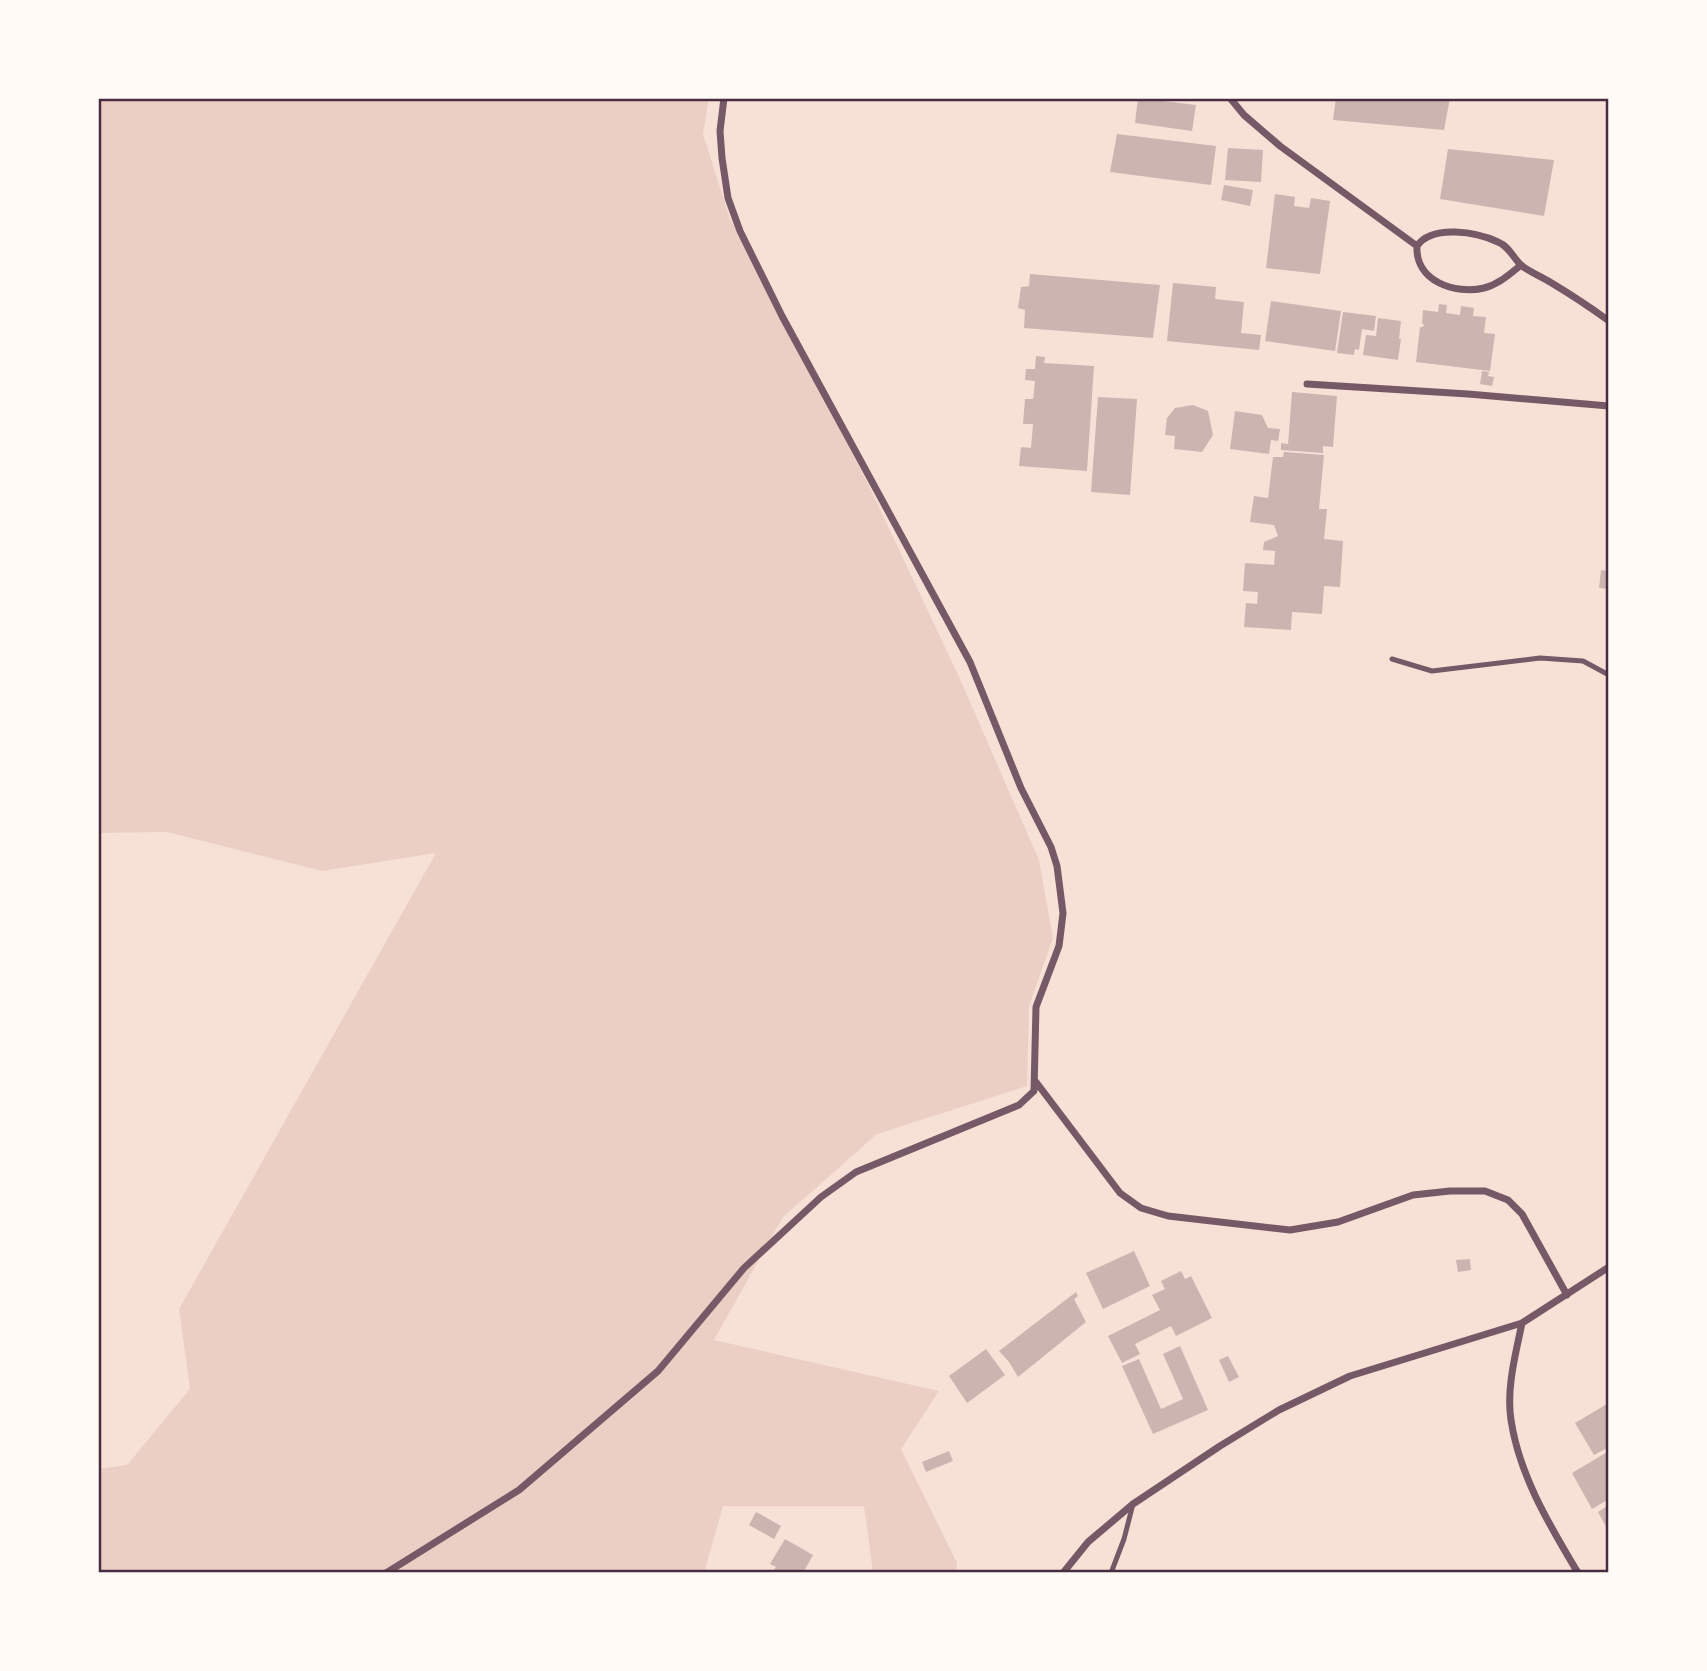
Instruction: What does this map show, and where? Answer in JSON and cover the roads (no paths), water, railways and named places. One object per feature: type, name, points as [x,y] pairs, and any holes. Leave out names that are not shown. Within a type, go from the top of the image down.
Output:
[{"type":"street","points":[[386,1573],[519,1490],[658,1371],[744,1268],[821,1197],[856,1172],[1019,1105],[1034,1091],[1036,1007],[1059,946],[1063,913],[1057,866],[1051,847],[1021,788],[970,662],[777,306],[740,231],[728,198],[722,158],[720,131],[724,98]]},
{"type":"street","points":[[1230,98],[1244,115],[1280,146],[1417,246]]},
{"type":"street","points":[[1521,265],[1499,282],[1484,288],[1471,290],[1442,285],[1432,280],[1421,267],[1417,260],[1417,246],[1421,240],[1435,234],[1470,234],[1500,243],[1510,250],[1521,265],[1609,321]]},
{"type":"street","points":[[1307,384],[1468,394],[1609,407]]},
{"type":"street","points":[[1036,1082],[1120,1193],[1141,1208],[1168,1216],[1290,1230],[1338,1222],[1413,1195],[1485,1191],[1508,1200],[1521,1214],[1567,1295]]},
{"type":"street","points":[[1063,1573],[1088,1542],[1133,1504],[1267,1417],[1350,1376],[1522,1323],[1609,1266]]},
{"type":"street","points":[[1522,1323],[1512,1377],[1510,1418],[1522,1463],[1550,1526],[1578,1573]]},
{"type":"lane","points":[[1392,659],[1432,671],[1540,658],[1583,661],[1609,675]]},
{"type":"lane","points":[[1111,1573],[1133,1504]]}]
